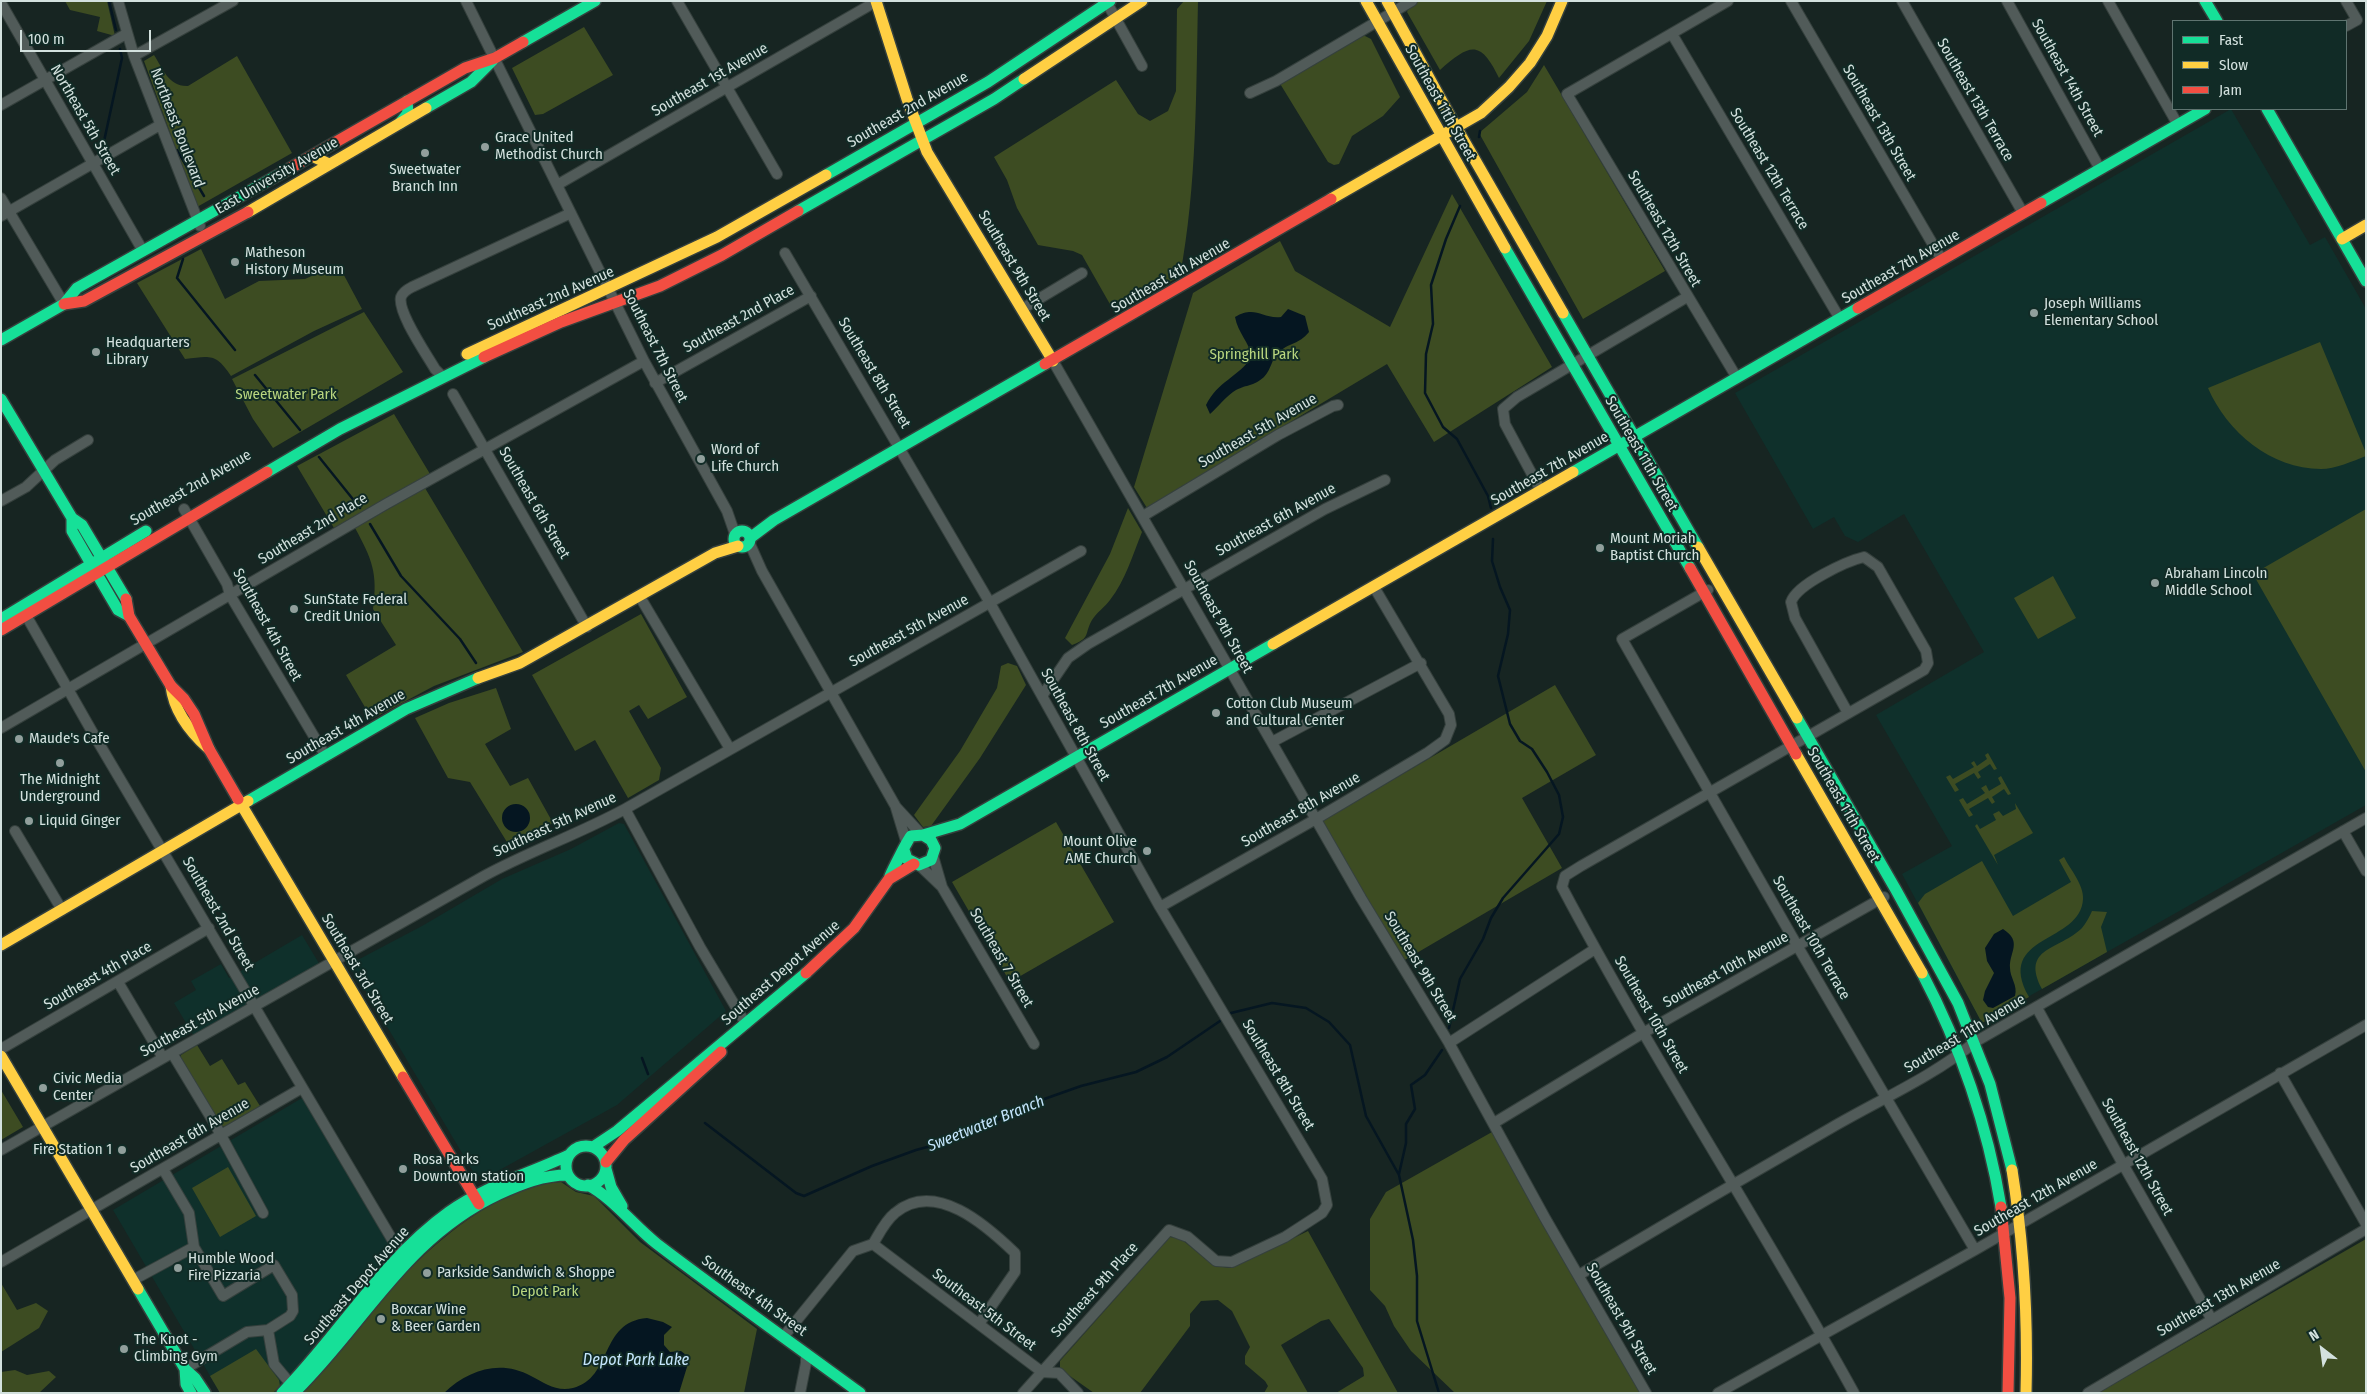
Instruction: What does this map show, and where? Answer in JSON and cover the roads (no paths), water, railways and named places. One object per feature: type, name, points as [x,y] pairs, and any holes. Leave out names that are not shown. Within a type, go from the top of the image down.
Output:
[{"type":"main road","name":"East University Avenue","points":[[1,340],[64,304],[77,288],[465,68],[496,58],[595,1]]},
{"type":"main road","name":"Southeast 9th Street","points":[[877,1],[927,152],[1053,361]]},
{"type":"main road","name":"Southeast 2nd Avenue","points":[[439,372],[660,286],[722,255],[994,99],[1114,17],[1142,1]]},
{"type":"main road","name":"Southeast 11th Street","points":[[1366,1],[1441,136],[1931,990],[1959,1055],[1987,1141],[2005,1233],[2010,1318],[2008,1393]]},
{"type":"main road","name":"Southeast 11th Street","points":[[1387,1],[1456,127],[1896,890],[1948,984],[1975,1042],[2004,1134],[2022,1223],[2027,1297],[2026,1393]]},
{"type":"main road","name":"Southeast 4th Avenue","points":[[1,945],[325,755],[428,698],[520,663],[587,627],[1053,361],[1481,113],[1512,86],[1535,59],[1562,1]]},
{"type":"main road","points":[[2205,1],[2215,20]]},
{"type":"main road","name":"Southeast 2nd Avenue","points":[[1,619],[23,611],[151,533],[257,472],[340,429],[439,372],[717,237],[988,82],[1108,2]]},
{"type":"main road","name":"East University Avenue","points":[[64,304],[84,301],[400,124],[471,82],[496,58]]},
{"type":"main road","points":[[400,124],[408,113],[407,101]]},
{"type":"main road","name":"Southeast 7th Avenue","points":[[922,834],[960,824],[2203,110]]},
{"type":"main road","points":[[2268,110],[2366,281]]},
{"type":"main road","points":[[312,156],[329,164]]},
{"type":"main road","points":[[2342,239],[2366,224]]},
{"type":"main road","name":"Southeast 3rd Street","points":[[1,399],[72,518],[82,525],[99,566],[128,603],[129,616],[171,686],[171,698],[195,737],[209,749],[477,1200]]},
{"type":"main road","points":[[1,630],[23,611]]},
{"type":"main road","name":"Southeast 7th Avenue","points":[[934,852],[960,824]]},
{"type":"main road","points":[[922,834],[931,840],[934,852],[927,863],[916,865],[907,859],[905,845],[913,836],[922,834]]},
{"type":"main road","name":"Southeast Depot Avenue","points":[[889,880],[890,873],[905,845]]},
{"type":"main road","name":"Southeast Depot Avenue","points":[[593,1147],[613,1135],[844,939],[889,880],[916,865]]},
{"type":"main road","points":[[1887,911],[1902,902]]},
{"type":"main road","name":"Southeast Depot Avenue","points":[[606,1166],[624,1140],[718,1057],[727,1040]]},
{"type":"main road","points":[[1,1056],[185,1369],[196,1378],[205,1393]]},
{"type":"main road","points":[[584,1146],[593,1147],[599,1150],[606,1166],[600,1180],[588,1185],[574,1182],[568,1174],[566,1161],[569,1155],[576,1149],[584,1146]]},
{"type":"main road","name":"Southeast Depot Avenue","points":[[282,1393],[294,1389],[317,1370],[406,1256],[505,1180],[569,1155]]},
{"type":"main road","name":"Southeast 4th Street","points":[[606,1166],[611,1188],[632,1221]]},
{"type":"main road","name":"Southeast Depot Avenue","points":[[477,1200],[533,1180],[568,1174]]},
{"type":"main road","name":"Southeast 4th Street","points":[[588,1185],[601,1192],[676,1258],[860,1393]]},
{"type":"main road","points":[[185,1369],[186,1384],[191,1393]]},
{"type":"street","name":"Northeast Boulevard","points":[[118,1],[126,34],[134,56],[197,221],[205,234]]},
{"type":"street","points":[[134,56],[233,1]]},
{"type":"street","name":"Southeast 7th Street","points":[[466,1],[610,288],[655,383],[896,807],[922,834]]},
{"type":"street","points":[[677,1],[777,174]]},
{"type":"street","name":"Southeast 1st Avenue","points":[[557,185],[877,1]]},
{"type":"street","points":[[1250,93],[1276,81],[1412,1]]},
{"type":"street","points":[[1672,34],[1728,1]]},
{"type":"street","name":"Southeast 13th Street","points":[[1791,1],[1942,260]]},
{"type":"street","name":"Southeast 13th Terrace","points":[[1902,1],[2023,213]]},
{"type":"street","name":"Southeast 14th Street","points":[[2007,1],[2100,169]]},
{"type":"street","points":[[2108,1],[2178,125]]},
{"type":"street","points":[[2346,1],[2357,20],[2347,25]]},
{"type":"street","points":[[1108,2],[1114,17],[1142,66]]},
{"type":"street","name":"Northeast 5th Street","points":[[1,3],[143,251]]},
{"type":"street","points":[[1,105],[126,34]]},
{"type":"street","name":"Southeast 12th Street","points":[[1672,34],[1567,94],[1737,378]]},
{"type":"street","name":"Southeast 12th Terrace","points":[[1672,34],[1840,319]]},
{"type":"street","points":[[5,214],[160,125]]},
{"type":"street","points":[[1,198],[5,214],[64,304]]},
{"type":"street","points":[[439,372],[402,311],[401,297],[403,293],[412,286],[571,212]]},
{"type":"street","name":"Southeast 8th Street","points":[[785,253],[901,447],[1160,907],[1322,1179],[1327,1205],[1322,1213],[1285,1237],[1232,1262],[1216,1261],[1188,1237],[1170,1230]]},
{"type":"street","points":[[1022,309],[1082,273]]},
{"type":"street","name":"Southeast 2nd Place","points":[[655,383],[811,296]]},
{"type":"street","points":[[1542,491],[1506,424],[1504,410],[1517,397],[1687,297]]},
{"type":"street","name":"Southeast 2nd Place","points":[[1,728],[386,504],[644,361]]},
{"type":"street","name":"Southeast 9th Street","points":[[1053,361],[1316,820],[1408,978],[1449,1043],[1646,1393]]},
{"type":"street","name":"Southeast 6th Street","points":[[453,394],[486,448],[587,627]]},
{"type":"street","name":"Southeast 5th Avenue","points":[[1143,516],[1278,435],[1338,405]]},
{"type":"street","points":[[1,501],[26,486],[55,460],[88,440]]},
{"type":"street","name":"Southeast 6th Avenue","points":[[1042,696],[1068,658],[1088,644],[1184,587],[1325,509],[1385,480]]},
{"type":"street","name":"Southeast 4th Street","points":[[186,513],[227,584],[230,595],[325,755]]},
{"type":"street","name":"Southeast 5th Avenue","points":[[1,1150],[503,866],[573,836],[625,809],[1081,551]]},
{"type":"street","name":"Southeast 10th Street","points":[[1848,713],[1795,618],[1791,602],[1797,592],[1849,561],[1864,557],[1878,567],[1926,651],[1928,663],[1924,670],[1915,676],[1710,791],[1565,876],[1562,887],[1643,1033],[1854,1393]]},
{"type":"street","points":[[1704,592],[1719,584]]},
{"type":"street","points":[[1272,742],[1421,663],[1374,587]]},
{"type":"street","name":"Southeast 10th Terrace","points":[[1704,592],[1622,639],[1798,947],[1975,1250]]},
{"type":"street","points":[[640,597],[730,749]]},
{"type":"street","name":"Southeast 2nd Street","points":[[23,611],[393,1242],[406,1256]]},
{"type":"street","name":"Southeast 8th Avenue","points":[[1160,907],[1316,820],[1427,753],[1445,740],[1451,725],[1449,714],[1421,663]]},
{"type":"street","name":"Southeast 7th Street","points":[[896,807],[905,845]]},
{"type":"street","points":[[625,809],[700,947],[746,1024]]},
{"type":"street","name":"Southeast 11th Avenue","points":[[1579,1275],[1732,1184],[1887,1098],[1959,1055],[1975,1042],[2366,818]]},
{"type":"street","points":[[15,831],[62,910]]},
{"type":"street","points":[[2343,831],[2366,871]]},
{"type":"street","name":"Southeast 7 Street","points":[[934,852],[942,886],[1034,1044]]},
{"type":"street","name":"Southeast 7 Street","points":[[916,865],[942,886]]},
{"type":"street","name":"Southeast 10th Avenue","points":[[1494,1123],[1643,1033],[1896,890]]},
{"type":"street","name":"Southeast 4th Place","points":[[1,1049],[208,928]]},
{"type":"street","points":[[1449,1043],[1595,948]]},
{"type":"street","points":[[118,982],[221,1135],[263,1213]]},
{"type":"street","name":"Southeast 12th Street","points":[[2037,1008],[2212,1320]]},
{"type":"street","name":"Southeast 12th Avenue","points":[[1718,1393],[2124,1166],[2280,1073],[2366,1025]]},
{"type":"street","points":[[2280,1073],[2366,1224]]},
{"type":"street","name":"Southeast 6th Avenue","points":[[1,1262],[302,1088]]},
{"type":"street","points":[[163,1169],[189,1213],[194,1247],[223,1296],[274,1265],[292,1295],[293,1310],[284,1320],[268,1330],[248,1332],[185,1369]]},
{"type":"street","points":[[784,1336],[853,1251],[873,1244],[894,1213],[909,1204],[927,1201],[948,1205],[966,1213],[1015,1253],[1015,1272],[979,1324]]},
{"type":"street","name":"Southeast 13th Avenue","points":[[2088,1393],[2366,1229]]},
{"type":"street","name":"Southeast 9th Place","points":[[1023,1393],[1170,1230]]},
{"type":"street","name":"Southeast 5th Street","points":[[873,1244],[1042,1372],[1059,1373],[1078,1393]]},
{"type":"street","points":[[133,1280],[194,1247]]},
{"type":"street","points":[[268,1330],[274,1364],[294,1389]]},
{"type":"street","points":[[800,1393],[806,1353]]},
{"type":"water","points":[[1288,309],[1305,316],[1309,332],[1277,354],[1264,377],[1233,392],[1210,414],[1206,405],[1216,390],[1252,357],[1238,328],[1235,317],[1248,312],[1254,312],[1281,317]]},
{"type":"water","points":[[516,804],[526,808],[530,818],[526,828],[516,832],[506,828],[502,818],[506,808]]},
{"type":"water","points":[[2003,929],[2009,934],[2014,943],[2010,968],[2016,992],[2015,996],[1993,1008],[1988,1007],[1983,1000],[1985,991],[1994,973],[1987,961],[1985,948],[1994,934]]},
{"type":"water","name":"Depot Park Lake","points":[[647,1318],[663,1322],[672,1327],[664,1335],[664,1345],[670,1352],[681,1351],[686,1355],[687,1367],[679,1393],[444,1393],[463,1378],[474,1373],[496,1368],[508,1368],[519,1371],[556,1388],[573,1388],[586,1382],[595,1373],[613,1339],[621,1329],[632,1322]]},
{"type":"waterway","points":[[109,1],[116,30]]},
{"type":"waterway","points":[[103,146],[122,58],[120,49]]},
{"type":"waterway","name":"Sweetwater Branch","points":[[1479,137],[1480,131]]},
{"type":"waterway","points":[[177,150],[204,196]]},
{"type":"waterway","name":"Sweetwater Branch","points":[[1460,206],[1446,239],[1431,285],[1433,324],[1426,354],[1425,393],[1443,427],[1457,439],[1488,496],[1491,508]]},
{"type":"waterway","points":[[183,259],[177,278],[235,350]]},
{"type":"waterway","points":[[255,375],[300,430]]},
{"type":"waterway","points":[[319,457],[360,508]]},
{"type":"waterway","points":[[370,524],[401,576],[460,639],[476,663]]},
{"type":"waterway","name":"Sweetwater Branch","points":[[1449,1028],[1460,979],[1483,939],[1491,918],[1503,898],[1559,834],[1563,817],[1559,795],[1547,772],[1532,749],[1520,741],[1510,724],[1498,676],[1508,634],[1510,610],[1492,561],[1493,539]]},
{"type":"waterway","name":"Sweetwater Branch","points":[[1231,1013],[1272,1003],[1306,1008],[1329,1022],[1350,1045],[1366,1116],[1399,1175],[1413,1240],[1417,1276],[1417,1321],[1439,1393]]},
{"type":"waterway","name":"Sweetwater Branch","points":[[705,1123],[796,1193],[804,1196],[872,1166],[916,1150],[957,1139],[1033,1103],[1081,1086],[1136,1072],[1167,1057],[1220,1021]]},
{"type":"waterway","name":"Sweetwater Branch","points":[[1399,1174],[1406,1143],[1406,1124],[1415,1109],[1411,1085],[1425,1075],[1442,1050]]},
{"type":"waterway","name":"Sweetwater Branch","points":[[642,1058],[648,1074]]},
{"type":"place","name":"Grace United Methodist Church","points":[[485,147]]},
{"type":"place","name":"Sweetwater Branch Inn","points":[[425,153]]},
{"type":"place","name":"Matheson History Museum","points":[[235,262]]},
{"type":"place","name":"Joseph Williams Elementary School","points":[[2034,313]]},
{"type":"place","name":"Headquarters Library","points":[[96,352]]},
{"type":"place","name":"Word of Life Church","points":[[701,459]]},
{"type":"place","name":"Mount Moriah Baptist Church","points":[[1600,548]]},
{"type":"place","name":"Abraham Lincoln Middle School","points":[[2155,583]]},
{"type":"place","name":"SunState Federal Credit Union","points":[[294,609]]},
{"type":"place","name":"Cotton Club Museum and Cultural Center","points":[[1216,713]]},
{"type":"place","name":"Maude's Cafe","points":[[19,739]]},
{"type":"place","name":"The Midnight Underground","points":[[60,763]]},
{"type":"place","name":"Liquid Ginger","points":[[29,821]]},
{"type":"place","name":"Mount Olive AME Church","points":[[1147,851]]},
{"type":"place","name":"Civic Media Center","points":[[43,1088]]},
{"type":"place","name":"Fire Station 1","points":[[122,1150]]},
{"type":"place","name":"Rosa Parks Downtown station","points":[[403,1169]]},
{"type":"place","name":"Humble Wood Fire Pizzaria","points":[[178,1268]]},
{"type":"place","name":"Parkside Sandwich & Shoppe","points":[[427,1273]]},
{"type":"place","name":"Boxcar Wine & Beer Garden","points":[[381,1319]]},
{"type":"place","name":"The Knot - Climbing Gym","points":[[124,1349]]},
{"type":"park label","name":"Springhill Park","points":[[1254,355]]},
{"type":"park label","name":"Sweetwater Park","points":[[286,395]]},
{"type":"park label","name":"Depot Park","points":[[545,1292]]}]
